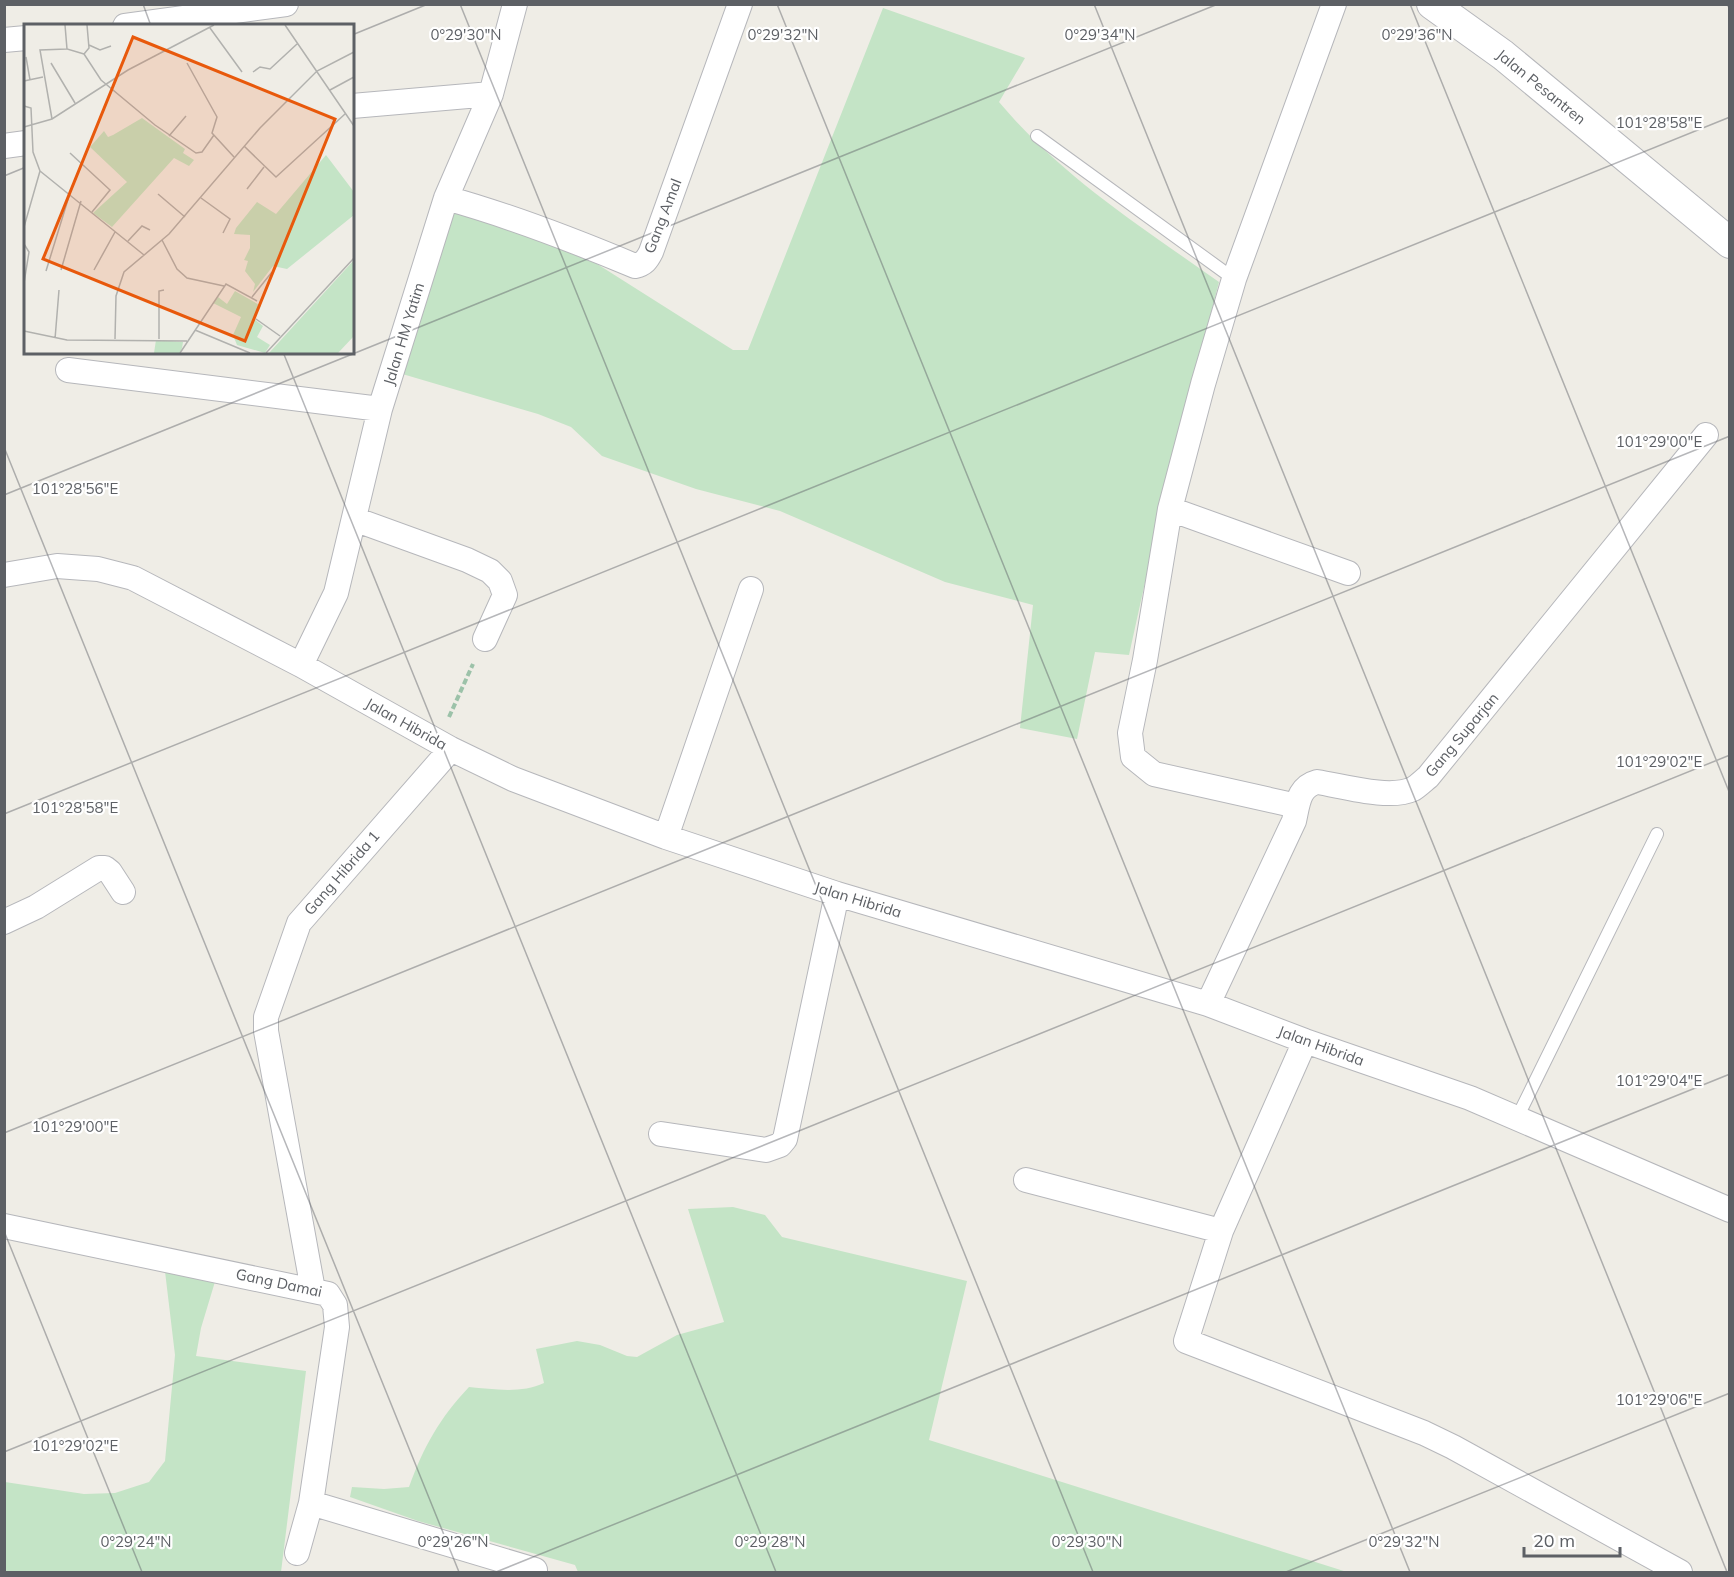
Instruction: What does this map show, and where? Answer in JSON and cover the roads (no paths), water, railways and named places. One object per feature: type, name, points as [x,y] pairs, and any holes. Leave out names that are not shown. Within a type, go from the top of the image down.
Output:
[{"type":"street","points":[[140,24],[286,4]]},
{"type":"street","name":"Jalan HM Yatim","points":[[301,665],[336,593],[381,410],[446,198],[491,94],[516,4]]},
{"type":"street","name":"Gang Amal","points":[[446,198],[523,222],[635,266],[641,264],[647,260],[651,252],[740,4]]},
{"type":"street","points":[[1297,806],[1154,774],[1133,757],[1130,733],[1145,660],[1170,509],[1234,279],[1334,4]]},
{"type":"street","name":"Jalan Pesantren","points":[[1432,4],[1503,55],[1730,243]]},
{"type":"street","points":[[4,40],[24,38]]},
{"type":"street","points":[[354,106],[491,94]]},
{"type":"street","points":[[4,146],[24,143]]},
{"type":"street","points":[[68,370],[381,410]]},
{"type":"street","name":"Gang Suparjan","points":[[1208,1004],[1293,821],[1302,791],[1308,785],[1317,782],[1400,793],[1413,789],[1428,777],[1706,435]]},
{"type":"street","points":[[1170,509],[1348,573]]},
{"type":"street","points":[[354,519],[467,560],[490,571],[500,581],[505,595],[485,639]]},
{"type":"street","name":"Jalan Hibrida","points":[[4,575],[57,566],[98,569],[133,578],[301,665],[444,745],[513,778],[666,837],[837,894],[1208,1004],[1305,1041],[1470,1098],[1730,1210]]},
{"type":"street","points":[[666,837],[751,589]]},
{"type":"street","name":"Gang Hibrida 1","points":[[313,1290],[266,1031],[266,1017],[299,923],[444,745]]},
{"type":"street","points":[[4,922],[36,907],[99,868],[105,868],[110,872],[123,892]]},
{"type":"street","points":[[661,1134],[766,1150],[780,1145],[785,1139],[837,894]]},
{"type":"street","points":[[1305,1041],[1221,1231],[1186,1341],[1424,1433],[1680,1572]]},
{"type":"street","points":[[1026,1180],[1221,1231]]},
{"type":"street","name":"Gang Damai","points":[[4,1226],[328,1294],[338,1315],[311,1503],[297,1553]]},
{"type":"street","points":[[311,1503],[535,1570]]},
{"type":"lane","points":[[1037,136],[1234,279]]},
{"type":"lane","points":[[1517,1118],[1657,834]]}]
